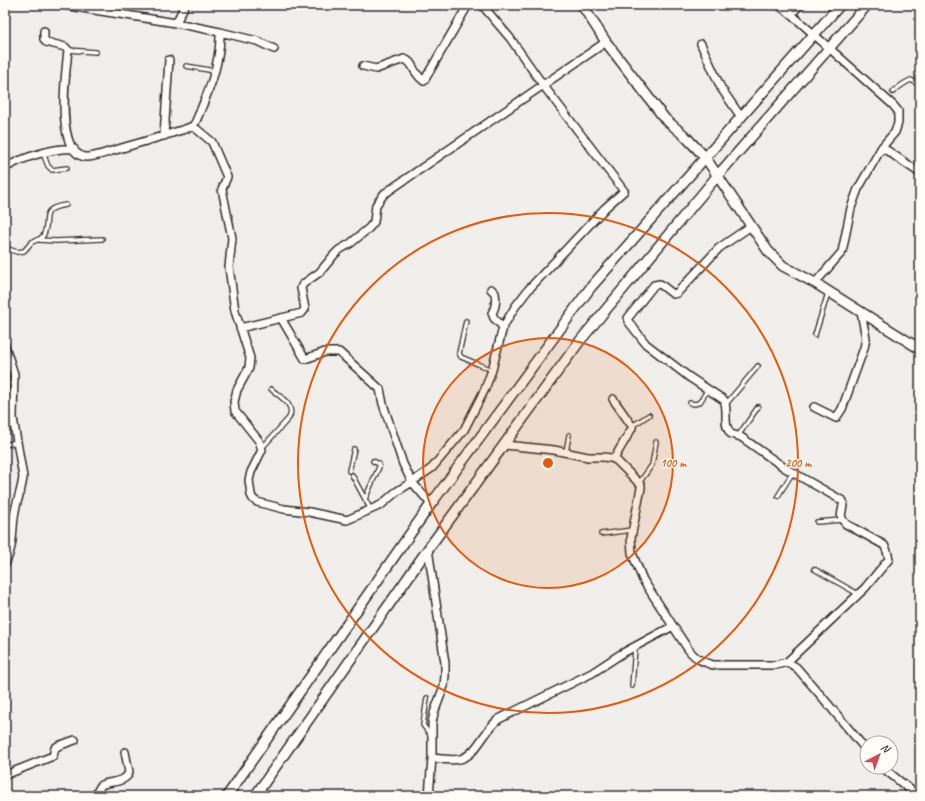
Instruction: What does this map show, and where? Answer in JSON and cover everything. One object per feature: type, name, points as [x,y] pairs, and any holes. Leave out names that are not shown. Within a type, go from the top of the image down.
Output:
[{"type":"street","points":[[63,5],[176,23],[220,32],[258,41],[274,49]]},
{"type":"street","points":[[176,23],[185,5]]},
{"type":"street","points":[[363,66],[376,69],[404,59],[410,62],[418,76],[424,81],[468,5]]},
{"type":"street","points":[[193,126],[212,142],[227,177],[222,189],[232,238],[229,267],[235,311],[250,358],[249,368],[237,390],[234,402],[235,411],[259,441],[261,449],[249,480],[251,495],[253,499],[258,502],[284,509],[309,512],[343,520],[351,519],[381,505],[400,488],[412,482],[432,468],[464,430],[485,389],[492,370],[503,327],[515,307],[528,290],[605,208],[624,191],[543,85],[510,38],[482,5]]},
{"type":"street","points":[[583,5],[606,42],[665,119],[685,136],[705,157],[768,251],[783,266],[815,283],[920,349]]},
{"type":"street","points":[[778,5],[791,14],[829,49],[888,97],[898,111],[898,122],[895,132],[882,147],[858,188],[851,208],[842,252],[815,283]]},
{"type":"street","points":[[791,14],[800,5]]},
{"type":"street","points":[[227,796],[431,504],[591,287],[840,5]]},
{"type":"street","points":[[256,796],[428,549],[579,342],[718,175],[867,5]]},
{"type":"street","points":[[44,31],[44,39],[46,42],[65,47],[68,50],[64,116],[67,134],[74,149],[84,157],[164,136],[193,126],[199,115],[215,71],[221,45],[220,32]]},
{"type":"street","points":[[240,328],[299,315],[304,312],[305,309],[301,288],[303,284],[320,272],[339,250],[351,243],[369,228],[374,222],[376,205],[384,194],[606,42]]},
{"type":"street","points":[[701,44],[721,88],[741,117]]},
{"type":"street","points":[[164,136],[169,60]]},
{"type":"street","points":[[882,147],[920,173]]},
{"type":"street","points":[[5,168],[44,153],[64,148],[74,149]]},
{"type":"street","points":[[505,444],[588,457],[614,459],[641,488],[631,538],[632,553],[643,580],[694,657],[713,665],[776,665],[787,662],[858,594],[885,565],[889,557],[884,545],[846,524],[842,520],[841,516],[843,501],[793,472],[741,437],[731,434],[726,426],[726,404],[721,397],[689,378],[646,344],[628,322],[628,318],[654,285],[660,284],[673,294],[677,293],[718,248],[751,226]]},
{"type":"street","points":[[491,289],[495,293],[496,297],[495,308],[492,313],[494,318],[503,327]]},
{"type":"street","points":[[814,407],[836,418],[842,409],[864,348],[866,338],[861,312]]},
{"type":"street","points":[[281,318],[306,359],[325,352],[338,352],[380,389],[403,464],[412,482],[431,504]]},
{"type":"street","points":[[5,346],[14,374],[13,418],[23,477],[15,513],[11,550],[5,564]]},
{"type":"street","points":[[613,398],[632,426],[614,459]]},
{"type":"street","points":[[428,549],[445,663],[444,686],[432,723],[432,758],[429,796]]},
{"type":"street","points":[[432,758],[456,760],[467,756],[475,749],[488,729],[499,719],[592,674],[611,660],[673,626]]},
{"type":"street","points":[[787,662],[791,663],[800,672],[859,742]]},
{"type":"street","points":[[5,775],[52,756],[55,748],[75,740]]},
{"type":"street","points":[[95,796],[101,785],[124,780],[126,778],[129,772],[125,752]]},
{"type":"street","points":[[890,775],[908,793],[918,796]]},
{"type":"lane","points":[[68,50],[96,52]]},
{"type":"lane","points":[[186,66],[215,71]]},
{"type":"lane","points":[[893,92],[903,83],[911,80],[920,85]]},
{"type":"lane","points":[[44,153],[48,166],[52,170],[67,168]]},
{"type":"lane","points":[[39,240],[43,235],[47,214],[56,207],[66,205]]},
{"type":"lane","points":[[5,248],[21,252],[33,242],[39,240],[56,241],[102,239]]},
{"type":"lane","points":[[815,335],[828,292]]},
{"type":"lane","points":[[466,321],[459,353],[461,357],[492,370]]},
{"type":"lane","points":[[726,404],[758,366]]},
{"type":"lane","points":[[261,449],[292,413],[291,407],[271,389]]},
{"type":"lane","points":[[690,403],[695,404],[700,402],[708,389]]},
{"type":"lane","points":[[738,436],[758,407]]},
{"type":"lane","points":[[632,426],[649,415]]},
{"type":"lane","points":[[566,453],[569,435]]},
{"type":"lane","points":[[5,444],[17,442]]},
{"type":"lane","points":[[638,484],[652,465],[656,442]]},
{"type":"lane","points":[[349,471],[354,449]]},
{"type":"lane","points":[[365,499],[379,467],[379,464],[373,461]]},
{"type":"lane","points":[[778,496],[793,472]]},
{"type":"lane","points":[[352,475],[371,510]]},
{"type":"lane","points":[[817,522],[842,520]]},
{"type":"lane","points":[[601,534],[633,529]]},
{"type":"lane","points":[[814,569],[858,594]]},
{"type":"lane","points":[[632,686],[635,647]]},
{"type":"lane","points":[[427,698],[423,725],[432,737]]}]
